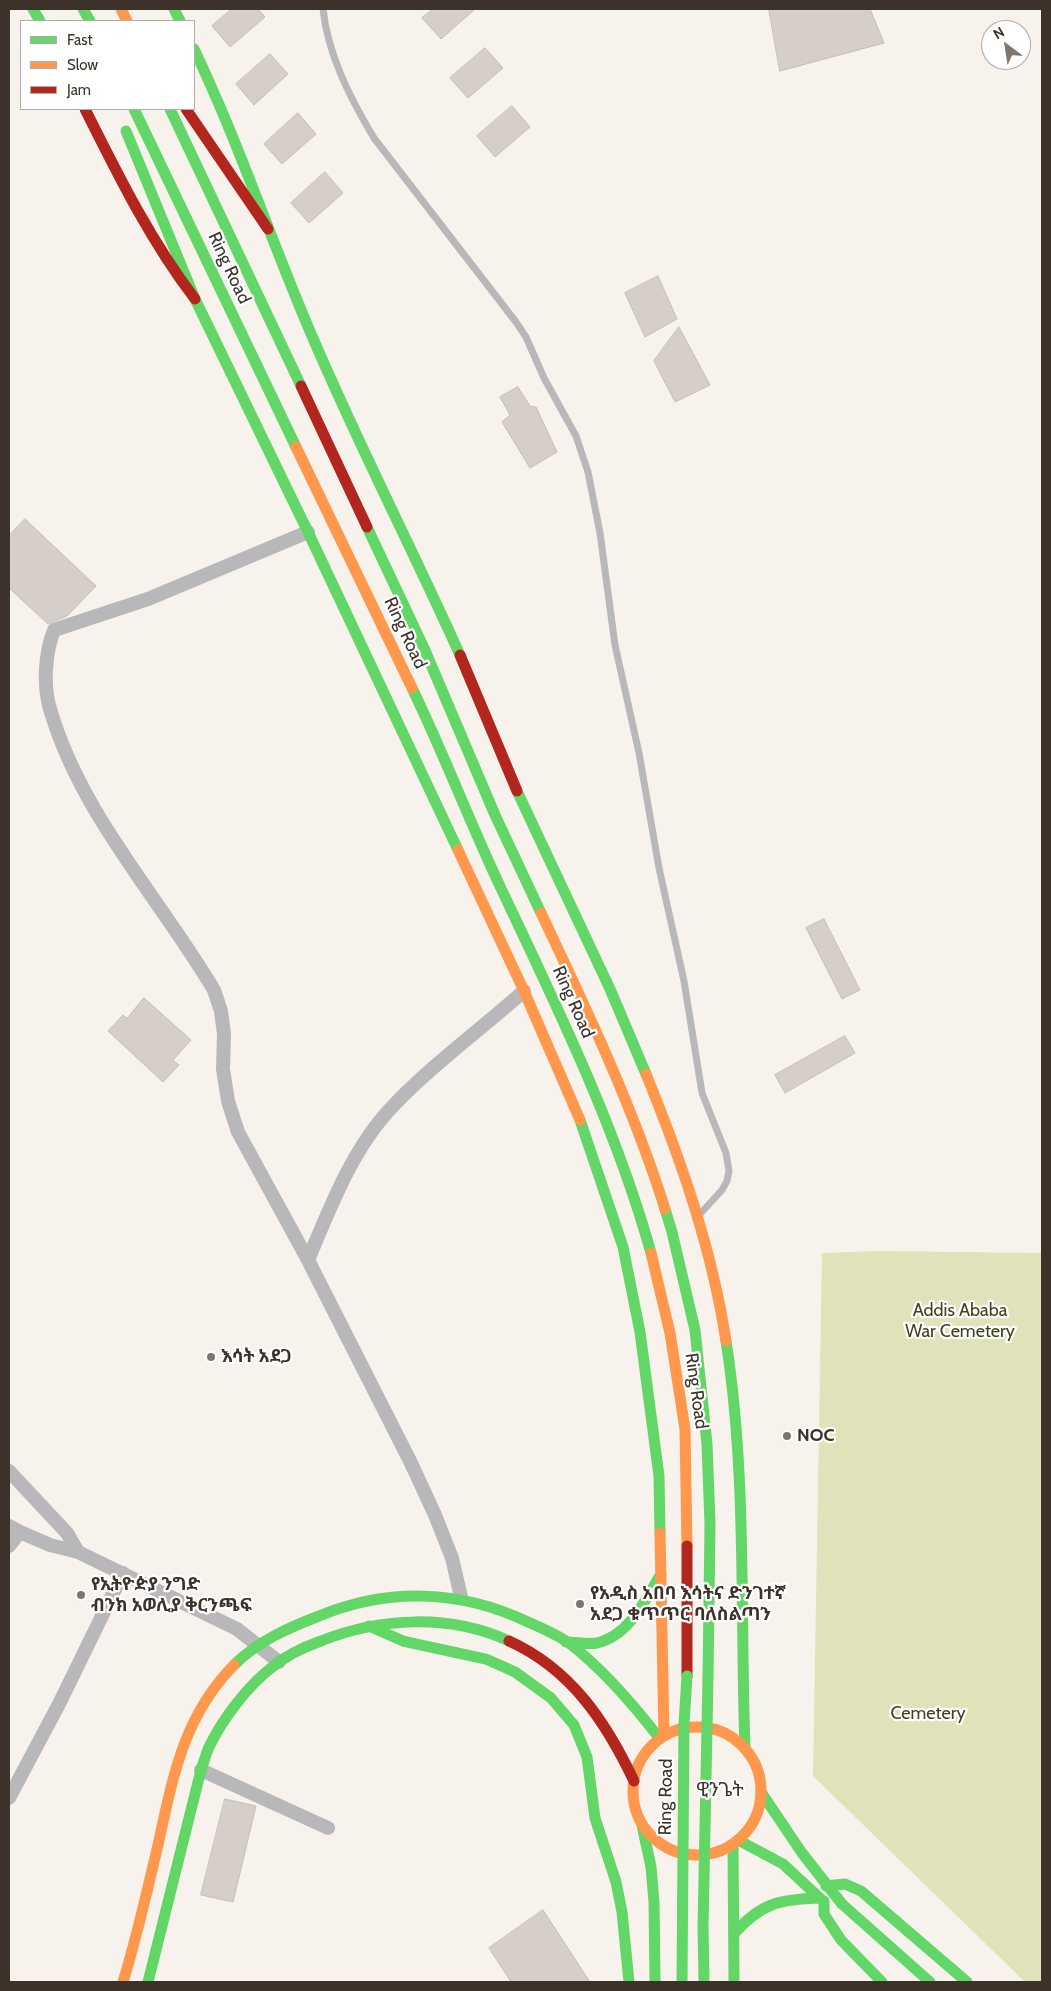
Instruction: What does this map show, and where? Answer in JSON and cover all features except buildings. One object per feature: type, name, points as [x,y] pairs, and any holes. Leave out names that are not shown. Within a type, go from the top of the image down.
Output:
[{"type":"main road","points":[[33,9],[39,20]]},
{"type":"main road","points":[[83,9],[89,20]]},
{"type":"main road","points":[[120,9],[126,20]]},
{"type":"main road","points":[[195,51],[221,106],[259,201],[268,229]]},
{"type":"main road","points":[[86,110],[150,233],[172,269],[195,299]]},
{"type":"main road","name":"Ring Road","points":[[134,110],[275,406],[341,537],[432,729],[475,832],[586,1073],[619,1152],[645,1230],[670,1333],[685,1429],[687,1483],[682,1982]]},
{"type":"main road","name":"Ring Road","points":[[170,110],[424,648],[499,824],[599,1035],[653,1170],[672,1232],[695,1330],[707,1444],[710,1609],[703,1927],[704,1982]]},
{"type":"main road","points":[[187,110],[268,229]]},
{"type":"main road","points":[[123,122],[195,299],[308,532],[524,992],[578,1114],[623,1247],[640,1332],[652,1407],[659,1476],[662,1738]]},
{"type":"main road","name":"Ring Road","points":[[268,229],[312,337],[454,640],[521,801],[638,1053],[665,1119],[698,1216],[722,1311],[730,1371],[740,1487],[742,1671],[745,1748]]},
{"type":"main road","points":[[566,1642],[596,1643],[609,1639],[620,1632],[630,1623],[661,1574]]},
{"type":"main road","points":[[122,1982],[147,1895],[167,1802],[181,1749],[190,1725],[219,1680],[258,1645],[328,1610],[365,1600],[413,1594],[461,1598],[504,1610],[566,1642],[602,1672],[662,1738]]},
{"type":"main road","points":[[148,1982],[201,1770],[211,1743],[238,1704],[279,1662],[314,1644],[369,1626],[413,1620],[472,1628],[502,1638],[526,1649],[551,1666],[577,1689],[594,1710],[609,1734],[622,1755],[634,1781]]},
{"type":"main road","points":[[369,1626],[403,1641],[486,1659],[515,1672],[550,1698],[574,1725],[588,1757],[594,1818],[616,1882],[622,1912],[629,1982]]},
{"type":"main road","points":[[692,1727],[706,1727],[721,1731],[734,1738],[745,1748],[758,1769],[761,1792],[755,1819],[735,1842],[720,1850],[705,1854],[690,1854],[676,1852],[651,1836],[642,1824],[636,1811],[633,1796],[638,1765],[647,1750],[662,1738],[677,1730],[692,1727]]},
{"type":"main road","points":[[761,1792],[802,1853],[842,1904],[930,1982]]},
{"type":"main road","points":[[642,1824],[651,1867],[654,1902],[655,1982]]},
{"type":"main road","points":[[735,1842],[783,1864],[916,1982]]},
{"type":"main road","points":[[734,1982],[735,1842]]},
{"type":"main road","points":[[826,1886],[845,1884],[861,1891],[967,1982]]},
{"type":"main road","points":[[734,1934],[755,1911],[776,1901],[797,1898],[822,1899]]},
{"type":"main road","points":[[822,1899],[824,1914],[841,1940],[882,1982]]},
{"type":"street","points":[[308,532],[148,599],[54,630],[48,644],[46,679],[50,707],[70,763],[117,847],[214,990],[221,1011],[224,1034],[223,1069],[228,1100],[238,1132],[308,1260],[435,1515],[452,1558],[461,1598]]},
{"type":"street","points":[[308,1260],[335,1196],[361,1149],[391,1108],[429,1072],[524,992]]},
{"type":"street","points":[[9,1471],[67,1533],[78,1552]]},
{"type":"street","points":[[9,1546],[14,1529],[50,1545],[78,1552],[238,1629],[279,1662]]},
{"type":"street","points":[[9,1798],[59,1704],[124,1573]]},
{"type":"street","points":[[201,1770],[328,1828]]},
{"type":"lane","points":[[322,9],[325,30],[336,61],[374,138],[526,337],[544,378],[576,436],[584,457],[600,533],[615,645],[639,753],[659,868],[684,981],[702,1093],[726,1153],[729,1171],[727,1181],[722,1190],[698,1216]]},
{"type":"green space","name":"Cemetery","points":[[878,1251],[1042,1253],[1042,1982],[1025,1982],[813,1776],[822,1253]]},
{"type":"traffic: fast","points":[[33,9],[39,20]]},
{"type":"traffic: fast","points":[[83,9],[89,20]]},
{"type":"traffic: fast","points":[[174,9],[180,20]]},
{"type":"traffic: fast","points":[[195,51],[226,120],[297,300],[330,376],[460,655]]},
{"type":"traffic: fast","points":[[134,110],[296,447]]},
{"type":"traffic: fast","points":[[170,110],[301,386]]},
{"type":"traffic: fast","points":[[126,131],[195,299]]},
{"type":"traffic: fast","points":[[195,299],[308,532],[458,850]]},
{"type":"traffic: fast","points":[[367,527],[424,648],[495,815],[541,913]]},
{"type":"traffic: fast","points":[[412,688],[602,1111],[620,1158],[651,1253]]},
{"type":"traffic: fast","points":[[517,791],[610,989],[646,1074]]},
{"type":"traffic: fast","points":[[580,1120],[623,1247],[640,1332],[659,1476],[660,1533]]},
{"type":"traffic: fast","points":[[665,1209],[695,1330],[707,1444],[710,1524],[708,1677]]},
{"type":"traffic: fast","points":[[726,1341],[733,1391],[740,1493],[745,1748]]},
{"type":"traffic: fast","points":[[566,1642],[597,1643],[609,1639],[619,1632],[628,1625],[661,1574]]},
{"type":"traffic: fast","points":[[234,1665],[263,1642],[285,1630],[345,1607],[372,1600],[398,1597],[425,1596],[451,1598],[503,1611],[549,1631],[569,1643],[618,1688],[660,1739]]},
{"type":"traffic: fast","points":[[148,1982],[207,1751],[229,1713],[262,1676],[288,1656],[315,1643],[344,1633],[391,1623],[415,1622],[463,1626],[509,1641]]},
{"type":"traffic: fast","points":[[369,1626],[403,1641],[486,1659],[515,1672],[551,1698],[574,1725],[587,1757],[595,1818],[616,1882],[622,1912],[629,1982]]},
{"type":"traffic: fast","points":[[682,1982],[684,1724],[687,1676]]},
{"type":"traffic: fast","points":[[704,1982],[703,1927],[708,1677]]},
{"type":"traffic: fast","points":[[761,1792],[802,1853],[842,1904],[930,1982]]},
{"type":"traffic: fast","points":[[642,1825],[651,1867],[654,1902],[655,1982]]},
{"type":"traffic: fast","points":[[738,1840],[783,1864],[823,1901]]},
{"type":"traffic: fast","points":[[733,1844],[734,1982]]},
{"type":"traffic: fast","points":[[826,1886],[845,1884],[861,1891],[967,1982]]},
{"type":"traffic: fast","points":[[734,1934],[753,1915],[762,1909],[783,1902],[820,1898]]},
{"type":"traffic: fast","points":[[824,1901],[824,1914],[841,1940],[882,1982]]},
{"type":"traffic: slow","points":[[121,9],[126,20]]},
{"type":"traffic: slow","points":[[296,447],[412,688]]},
{"type":"traffic: slow","points":[[458,850],[524,991],[580,1120]]},
{"type":"traffic: slow","points":[[541,913],[624,1096],[665,1209]]},
{"type":"traffic: slow","points":[[646,1074],[694,1205],[713,1273],[726,1341]]},
{"type":"traffic: slow","points":[[651,1253],[670,1333],[685,1429],[687,1546]]},
{"type":"traffic: slow","points":[[660,1533],[664,1736]]},
{"type":"traffic: slow","points":[[123,1982],[142,1914],[169,1795],[182,1749],[191,1727],[203,1706],[234,1665]]},
{"type":"traffic: slow","points":[[697,1727],[721,1732],[733,1738],[742,1746],[750,1755],[756,1767],[761,1791],[756,1815],[750,1827],[742,1836],[733,1844],[721,1850],[697,1855],[673,1850],[661,1844],[652,1836],[644,1827],[638,1815],[633,1791],[638,1767],[644,1755],[652,1746],[661,1738],[673,1732],[697,1727]]},
{"type":"traffic: jam","points":[[86,110],[122,183],[149,230],[163,254],[195,299]]},
{"type":"traffic: jam","points":[[187,110],[268,229]]},
{"type":"traffic: jam","points":[[301,386],[367,527]]},
{"type":"traffic: jam","points":[[460,655],[517,791]]},
{"type":"traffic: jam","points":[[687,1546],[687,1676]]},
{"type":"traffic: jam","points":[[509,1641],[551,1666],[584,1699],[611,1738],[634,1781]]},
{"type":"place","name":"እሳት አደጋ","points":[[211,1357]]},
{"type":"place","name":"NOC","points":[[787,1436]]},
{"type":"place","name":"የኢትዮዽያ ንግድ ብንክ አወሊያ ቅርንጫፍ","points":[[81,1595]]},
{"type":"place","name":"የአዲስ አበባ እሳትና ድንገተኛ አደጋ ቁጥጥር ባለስልጣን","points":[[580,1604]]},
{"type":"district","name":"ዊንጌት","points":[[720,1790]]},
{"type":"park label","name":"Addis Ababa War Cemetery","points":[[960,1321]]}]
